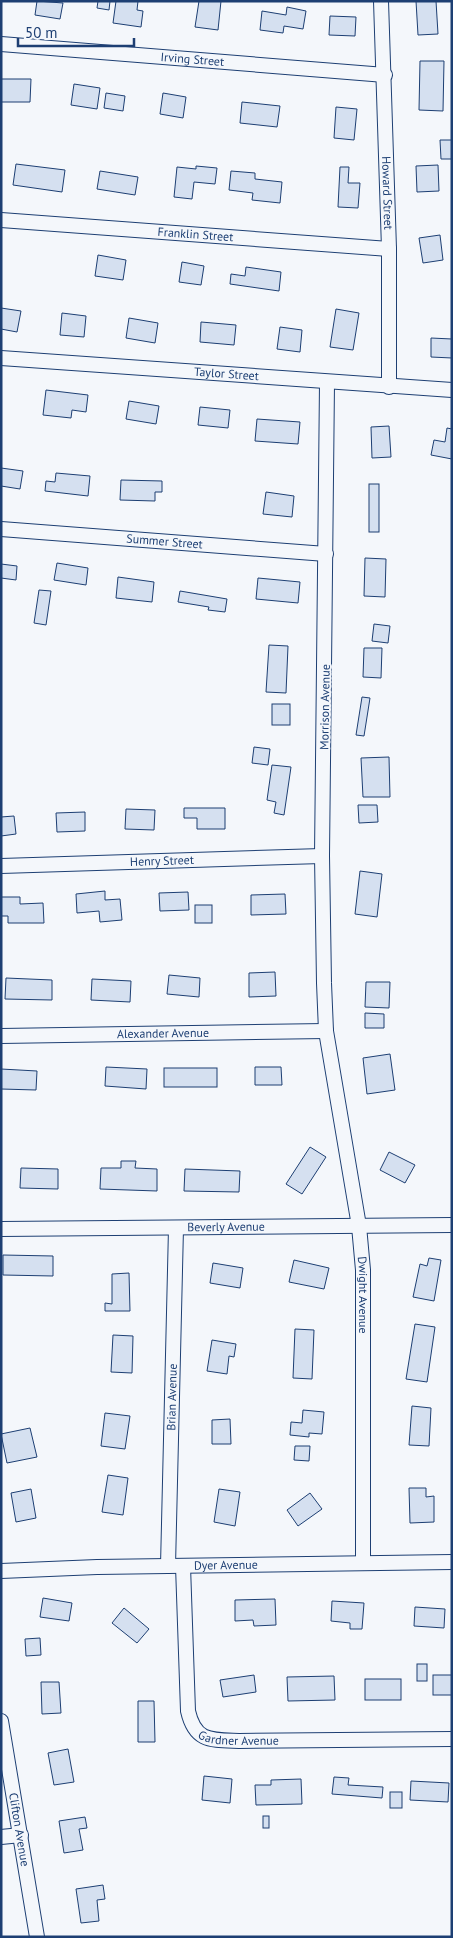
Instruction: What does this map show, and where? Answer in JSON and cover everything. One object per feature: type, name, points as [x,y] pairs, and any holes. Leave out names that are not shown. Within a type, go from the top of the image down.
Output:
[{"type":"street","name":"Howard Street","points":[[381,1],[385,75],[389,249],[389,387]]},
{"type":"street","name":"Irving Street","points":[[1,44],[385,75]]},
{"type":"street","name":"Franklin Street","points":[[1,220],[389,249]]},
{"type":"street","name":"Taylor Street","points":[[1,358],[327,383],[452,390]]},
{"type":"street","name":"Morrison Avenue","points":[[326,1031],[322,856],[327,383]]},
{"type":"street","name":"Summer Street","points":[[1,529],[326,554]]},
{"type":"street","name":"Henry Street","points":[[1,866],[322,856]]},
{"type":"street","name":"Alexander Avenue","points":[[1,1036],[326,1031]]},
{"type":"street","name":"Dwight Avenue","points":[[326,1031],[359,1226],[364,1279],[363,1562]]},
{"type":"street","name":"Beverly Avenue","points":[[1,1229],[452,1225]]},
{"type":"street","name":"Brian Avenue","points":[[168,1566],[176,1228]]},
{"type":"street","name":"Dyer Avenue","points":[[1,1571],[363,1562],[452,1562]]},
{"type":"street","name":"Gardner Avenue","points":[[183,1566],[188,1711],[192,1726],[202,1736],[217,1740],[239,1741],[452,1739]]},
{"type":"street","name":"Clifton Avenue","points":[[1,1721],[37,1937]]},
{"type":"street","points":[[1,1836],[21,1835]]},
{"type":"building","points":[[37,1],[63,3],[60,19],[35,15]]},
{"type":"building","points":[[98,1],[110,1],[109,10],[97,8]]},
{"type":"building","points":[[116,1],[138,1],[137,10],[143,11],[141,27],[113,23]]},
{"type":"building","points":[[199,1],[221,1],[218,30],[195,27]]},
{"type":"building","points":[[416,1],[436,1],[438,34],[418,35]]},
{"type":"building","points":[[287,7],[306,11],[303,29],[284,26],[283,33],[260,30],[262,11],[286,15]]},
{"type":"building","points":[[330,16],[356,17],[355,36],[329,35]]},
{"type":"building","points":[[420,61],[444,61],[443,111],[419,110]]},
{"type":"building","points":[[1,79],[31,79],[30,102],[1,102]]},
{"type":"building","points":[[74,84],[100,88],[97,109],[71,105]]},
{"type":"building","points":[[106,93],[125,96],[123,111],[104,108]]},
{"type":"building","points":[[163,93],[186,97],[183,118],[160,114]]},
{"type":"building","points":[[242,102],[280,106],[277,127],[240,123]]},
{"type":"building","points":[[336,107],[357,109],[354,140],[334,138]]},
{"type":"building","points":[[440,140],[452,140],[452,159],[441,159]]},
{"type":"building","points":[[16,164],[65,170],[62,192],[13,185]]},
{"type":"building","points":[[438,165],[439,191],[417,192],[416,166]]},
{"type":"building","points":[[196,166],[217,168],[215,184],[194,182],[192,199],[174,197],[177,167],[196,169]]},
{"type":"building","points":[[340,167],[349,167],[348,183],[360,183],[358,208],[338,207]]},
{"type":"building","points":[[100,171],[138,177],[135,195],[97,189]]},
{"type":"building","points":[[231,171],[255,173],[255,179],[282,182],[280,203],[252,200],[253,193],[229,190]]},
{"type":"building","points":[[440,235],[443,260],[423,263],[419,238]]},
{"type":"building","points":[[98,255],[126,260],[123,280],[95,276]]},
{"type":"building","points":[[182,262],[204,266],[201,285],[179,282]]},
{"type":"building","points":[[246,267],[281,272],[279,291],[230,284],[231,274],[245,276]]},
{"type":"building","points":[[1,308],[21,311],[17,332],[1,329]]},
{"type":"building","points":[[336,309],[359,313],[353,350],[330,347]]},
{"type":"building","points":[[62,313],[86,316],[84,337],[60,335]]},
{"type":"building","points":[[129,318],[158,323],[155,343],[126,338]]},
{"type":"building","points":[[201,322],[236,325],[234,345],[200,342]]},
{"type":"building","points":[[280,327],[302,330],[300,352],[277,349]]},
{"type":"building","points":[[431,338],[452,339],[452,358],[431,357]]},
{"type":"building","points":[[46,390],[88,395],[86,412],[72,410],[71,418],[43,415]]},
{"type":"building","points":[[129,401],[159,406],[156,424],[126,419]]},
{"type":"building","points":[[200,407],[230,410],[228,428],[198,425]]},
{"type":"building","points":[[257,419],[300,422],[298,444],[255,441]]},
{"type":"building","points":[[389,426],[391,457],[372,458],[371,427]]},
{"type":"building","points":[[447,428],[452,429],[452,459],[431,455],[434,440],[445,442]]},
{"type":"building","points":[[1,468],[23,471],[20,489],[1,486]]},
{"type":"building","points":[[56,473],[90,476],[88,496],[45,491],[46,481],[55,482]]},
{"type":"building","points":[[121,480],[162,481],[162,492],[155,492],[155,501],[120,500]]},
{"type":"building","points":[[369,484],[379,484],[379,532],[369,532]]},
{"type":"building","points":[[266,492],[294,496],[292,517],[263,514]]},
{"type":"building","points":[[365,558],[386,559],[385,597],[364,596]]},
{"type":"building","points":[[57,563],[88,568],[86,585],[54,580]]},
{"type":"building","points":[[1,564],[17,566],[16,580],[1,578]]},
{"type":"building","points":[[118,577],[154,582],[152,602],[116,598]]},
{"type":"building","points":[[258,578],[300,582],[298,603],[256,599]]},
{"type":"building","points":[[39,590],[51,591],[46,625],[34,623]]},
{"type":"building","points":[[180,591],[227,599],[225,612],[208,610],[209,607],[178,602]]},
{"type":"building","points":[[374,624],[390,626],[388,643],[372,641]]},
{"type":"building","points":[[269,645],[288,646],[286,693],[266,692]]},
{"type":"building","points":[[364,648],[382,648],[381,678],[363,677]]},
{"type":"building","points":[[362,697],[370,698],[364,736],[356,735]]},
{"type":"building","points":[[272,704],[290,704],[290,725],[272,725]]},
{"type":"building","points":[[254,747],[270,749],[268,765],[252,763]]},
{"type":"building","points":[[389,757],[390,797],[363,797],[361,758]]},
{"type":"building","points":[[272,765],[291,767],[284,815],[274,813],[276,802],[267,800]]},
{"type":"building","points":[[358,805],[377,805],[378,822],[359,823]]},
{"type":"building","points":[[184,808],[225,808],[225,829],[197,829],[197,818],[184,818]]},
{"type":"building","points":[[126,809],[155,810],[154,830],[125,829]]},
{"type":"building","points":[[85,812],[85,831],[57,832],[56,813]]},
{"type":"building","points":[[14,816],[16,834],[1,836],[1,817]]},
{"type":"building","points":[[360,871],[382,874],[377,917],[355,914]]},
{"type":"building","points":[[105,891],[105,900],[120,899],[122,920],[100,922],[99,911],[77,913],[76,894]]},
{"type":"building","points":[[188,892],[189,910],[160,911],[159,893]]},
{"type":"building","points":[[285,894],[286,914],[251,915],[251,895]]},
{"type":"building","points":[[1,897],[20,897],[20,904],[43,903],[44,923],[8,923],[8,916],[1,916]]},
{"type":"building","points":[[195,905],[212,905],[212,923],[195,923]]},
{"type":"building","points":[[275,972],[276,996],[249,997],[249,973]]},
{"type":"building","points":[[169,975],[200,978],[199,997],[167,994]]},
{"type":"building","points":[[6,978],[52,980],[52,1000],[5,999]]},
{"type":"building","points":[[92,979],[131,981],[130,1002],[91,1000]]},
{"type":"building","points":[[366,982],[390,982],[389,1008],[365,1007]]},
{"type":"building","points":[[365,1013],[384,1014],[384,1028],[365,1028]]},
{"type":"building","points":[[390,1054],[395,1090],[367,1094],[363,1058]]},
{"type":"building","points":[[106,1067],[147,1069],[146,1089],[105,1086]]},
{"type":"building","points":[[255,1067],[281,1067],[282,1085],[255,1085]]},
{"type":"building","points":[[164,1068],[217,1068],[217,1087],[164,1087]]},
{"type":"building","points":[[1,1069],[37,1071],[36,1090],[1,1089]]},
{"type":"building","points":[[310,1147],[326,1157],[302,1194],[286,1184]]},
{"type":"building","points":[[389,1152],[415,1165],[405,1183],[380,1170]]},
{"type":"building","points":[[121,1161],[136,1161],[135,1168],[157,1169],[157,1191],[100,1189],[101,1168],[121,1168]]},
{"type":"building","points":[[21,1168],[58,1169],[58,1189],[20,1188]]},
{"type":"building","points":[[185,1169],[240,1171],[239,1192],[184,1191]]},
{"type":"building","points":[[3,1255],[53,1256],[53,1276],[3,1275]]},
{"type":"building","points":[[429,1258],[441,1260],[434,1301],[413,1297],[420,1264],[427,1266]]},
{"type":"building","points":[[294,1260],[329,1268],[324,1289],[289,1282]]},
{"type":"building","points":[[213,1263],[243,1268],[240,1288],[210,1283]]},
{"type":"building","points":[[129,1273],[130,1311],[105,1311],[105,1303],[112,1304],[112,1274]]},
{"type":"building","points":[[415,1324],[435,1327],[427,1382],[406,1379]]},
{"type":"building","points":[[295,1329],[314,1330],[312,1379],[293,1378]]},
{"type":"building","points":[[113,1335],[133,1336],[132,1373],[111,1372]]},
{"type":"building","points":[[212,1340],[236,1344],[234,1357],[229,1356],[227,1374],[207,1371]]},
{"type":"building","points":[[412,1406],[431,1408],[429,1446],[409,1445]]},
{"type":"building","points":[[303,1410],[324,1412],[322,1434],[309,1433],[309,1437],[290,1435],[291,1422],[302,1423]]},
{"type":"building","points":[[105,1413],[130,1416],[125,1449],[101,1446]]},
{"type":"building","points":[[230,1419],[231,1444],[212,1444],[212,1420]]},
{"type":"building","points":[[30,1428],[37,1457],[7,1463],[1,1434]]},
{"type":"building","points":[[295,1446],[310,1446],[309,1461],[294,1460]]},
{"type":"building","points":[[108,1475],[128,1478],[123,1515],[102,1512]]},
{"type":"building","points":[[409,1488],[426,1488],[426,1497],[434,1496],[434,1522],[410,1523]]},
{"type":"building","points":[[31,1489],[36,1518],[16,1522],[11,1493]]},
{"type":"building","points":[[219,1489],[240,1492],[235,1526],[214,1522]]},
{"type":"building","points":[[310,1493],[322,1509],[298,1526],[287,1510]]},
{"type":"building","points":[[43,1598],[72,1603],[69,1621],[40,1617]]},
{"type":"building","points":[[275,1599],[276,1625],[254,1626],[253,1620],[235,1621],[235,1600]]},
{"type":"building","points":[[332,1601],[364,1603],[362,1629],[350,1629],[350,1623],[331,1621]]},
{"type":"building","points":[[415,1607],[445,1609],[444,1628],[414,1626]]},
{"type":"building","points":[[124,1608],[149,1629],[137,1643],[112,1623]]},
{"type":"building","points":[[40,1638],[41,1655],[26,1656],[25,1639]]},
{"type":"building","points":[[417,1664],[427,1664],[427,1681],[417,1681]]},
{"type":"building","points":[[254,1675],[256,1692],[223,1697],[220,1680]]},
{"type":"building","points":[[433,1675],[452,1675],[452,1695],[433,1695]]},
{"type":"building","points":[[334,1676],[335,1700],[288,1701],[287,1677]]},
{"type":"building","points":[[365,1679],[401,1679],[401,1700],[365,1700]]},
{"type":"building","points":[[41,1682],[59,1682],[61,1713],[42,1714]]},
{"type":"building","points":[[138,1701],[154,1701],[155,1742],[138,1742]]},
{"type":"building","points":[[68,1749],[74,1782],[54,1785],[48,1753]]},
{"type":"building","points":[[204,1776],[232,1779],[230,1803],[202,1800]]},
{"type":"building","points":[[334,1777],[349,1778],[348,1785],[383,1787],[382,1798],[332,1794]]},
{"type":"building","points":[[301,1779],[302,1804],[256,1805],[255,1785],[271,1785],[271,1780]]},
{"type":"building","points":[[411,1781],[449,1783],[448,1802],[410,1800]]},
{"type":"building","points":[[390,1792],[402,1792],[402,1808],[390,1808]]},
{"type":"building","points":[[263,1816],[269,1816],[269,1828],[263,1828]]},
{"type":"building","points":[[85,1817],[87,1828],[79,1829],[83,1850],[64,1853],[59,1821]]},
{"type":"building","points":[[103,1885],[105,1899],[97,1900],[99,1921],[81,1923],[76,1889]]}]
